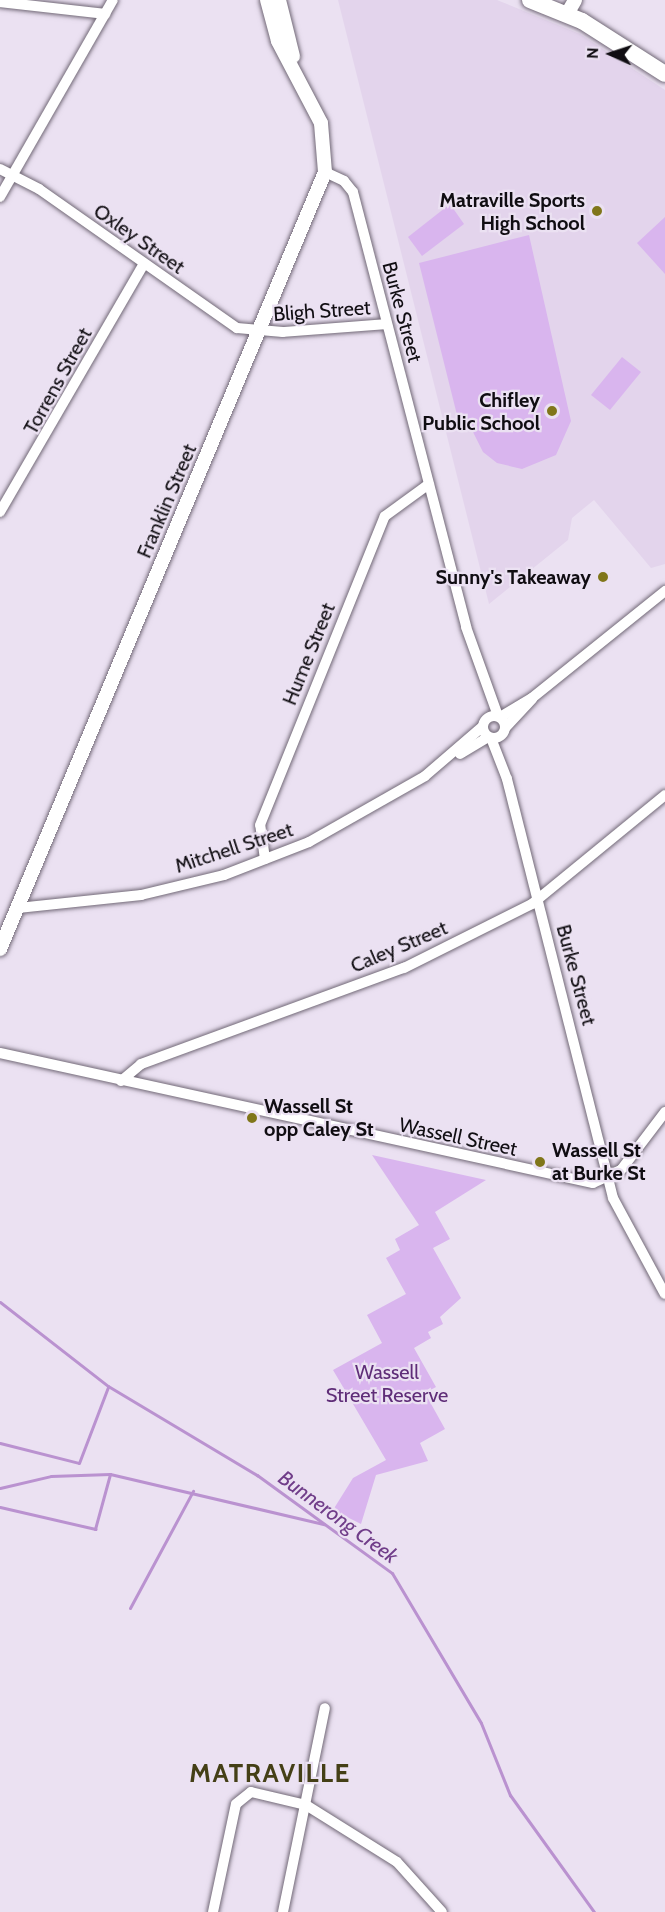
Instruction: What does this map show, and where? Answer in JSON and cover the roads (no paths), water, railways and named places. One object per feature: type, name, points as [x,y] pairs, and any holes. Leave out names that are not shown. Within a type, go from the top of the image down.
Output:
[{"type":"main road","points":[[530,0],[571,7],[665,74]]},
{"type":"street","points":[[0,197],[113,0]]},
{"type":"street","name":"Franklin Street","points":[[0,949],[325,172],[321,123],[294,66],[278,41],[267,0]]},
{"type":"street","name":"Franklin Street","points":[[279,0],[294,66]]},
{"type":"street","points":[[0,2],[105,14]]},
{"type":"street","name":"Oxley Street","points":[[0,170],[13,174],[237,328],[260,332]]},
{"type":"street","name":"Burke Street","points":[[325,172],[344,181],[353,192],[494,727],[609,1179]]},
{"type":"street","name":"Torrens Street","points":[[0,512],[144,264]]},
{"type":"street","name":"Bligh Street","points":[[260,332],[387,324]]},
{"type":"street","name":"Hume Street","points":[[265,859],[260,825],[385,516],[429,484]]},
{"type":"street","name":"Mitchell Street","points":[[18,908],[141,895],[265,859],[309,842],[441,764],[494,727],[665,591]]},
{"type":"street","name":"Caley Street","points":[[121,1081],[141,1064],[414,964],[538,899],[665,795]]},
{"type":"street","name":"Wassell Street","points":[[0,1053],[575,1181],[609,1179]]},
{"type":"street","points":[[665,1112],[609,1179],[618,1212],[665,1294]]},
{"type":"street","points":[[283,1912],[325,1708]]},
{"type":"street","points":[[213,1912],[236,1804],[243,1796],[260,1793],[306,1805],[397,1862],[442,1912]]},
{"type":"waterway","name":"Bunnerong Creek","points":[[0,1302],[108,1386],[257,1475],[392,1573],[481,1723],[510,1795],[594,1912]]},
{"type":"waterway","points":[[0,1443],[79,1463],[108,1387]]},
{"type":"waterway","points":[[0,1488],[51,1476],[110,1474],[324,1524]]},
{"type":"waterway","points":[[0,1507],[95,1529],[110,1474]]},
{"type":"waterway","points":[[130,1608],[193,1491]]},
{"type":"place","name":"Matraville Sports High School","points":[[597,211]]},
{"type":"place","name":"Chifley Public School","points":[[552,411]]},
{"type":"place","name":"Sunny's Takeaway","points":[[603,577]]},
{"type":"place","name":"Wassell St opp Caley St","points":[[252,1118]]},
{"type":"place","name":"Wassell St at Burke St","points":[[540,1162]]},
{"type":"district","name":"MATRAVILLE","points":[[270,1774]]},
{"type":"park label","name":"Wassell Street Reserve","points":[[387,1384]]}]
